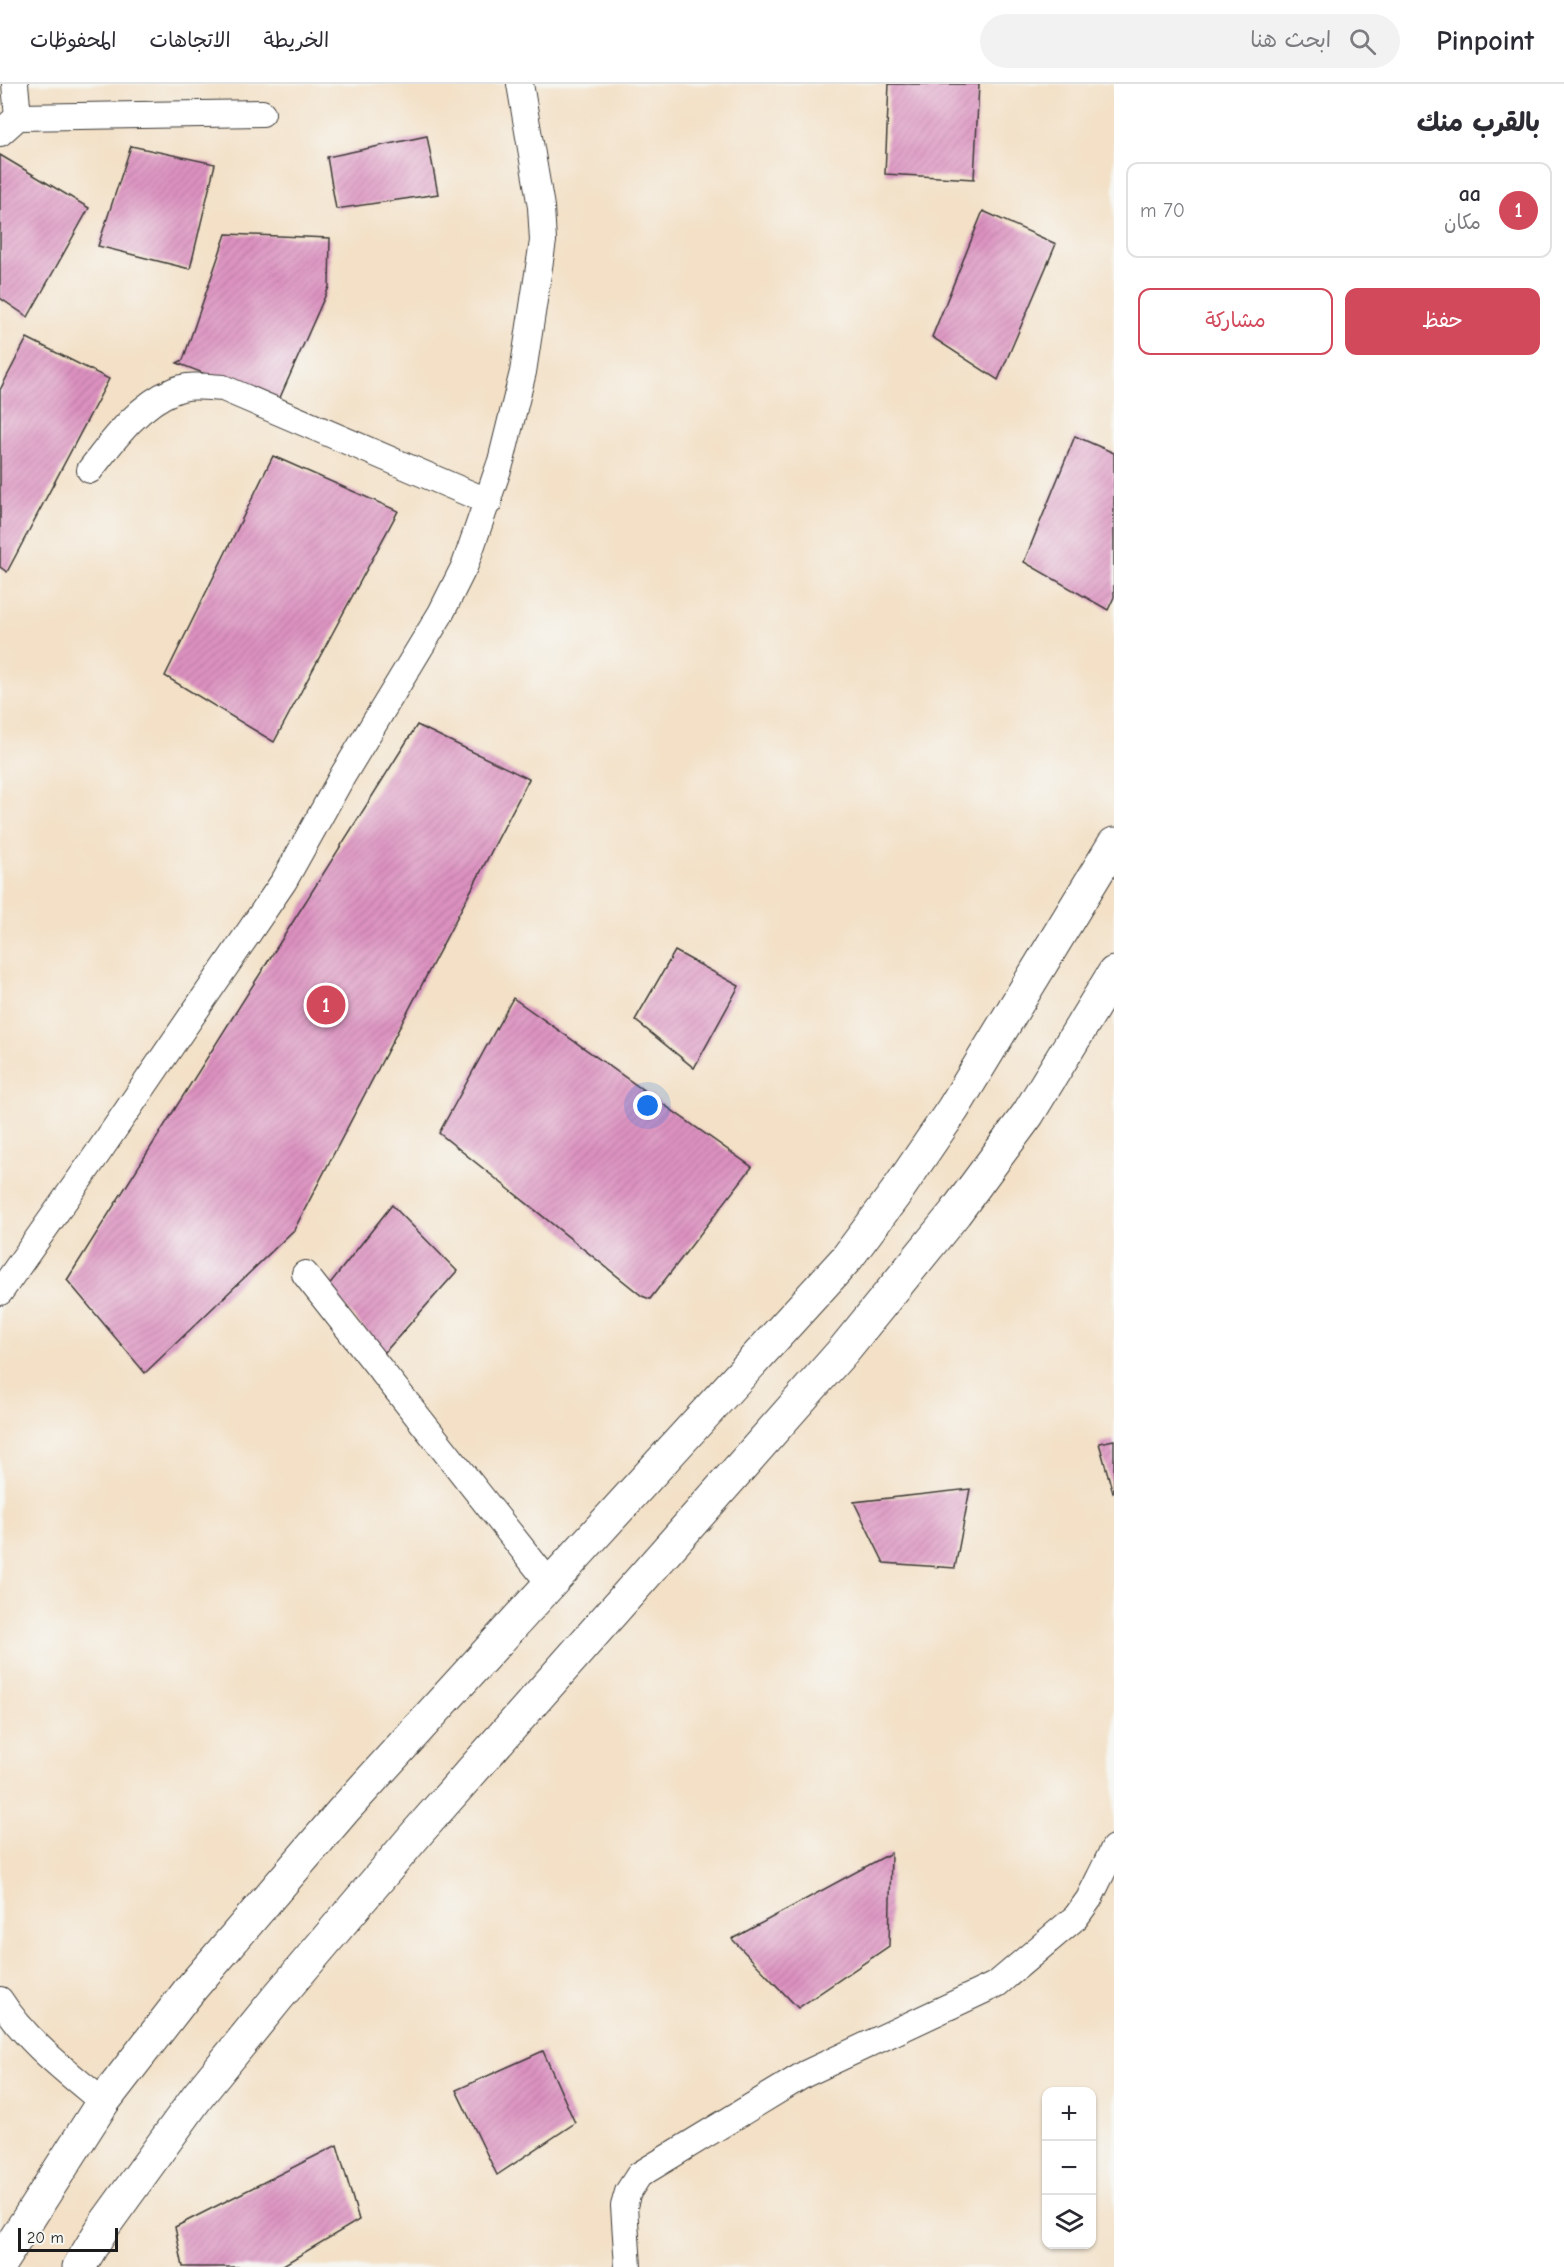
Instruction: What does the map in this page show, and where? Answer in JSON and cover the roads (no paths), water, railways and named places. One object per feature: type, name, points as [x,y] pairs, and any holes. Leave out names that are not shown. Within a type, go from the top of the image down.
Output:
[{"type":"main road","points":[[0,2263],[103,2102],[188,1992],[344,1811],[847,1257],[953,1109],[1114,844]]},
{"type":"main road","points":[[79,2267],[105,2224],[197,2097],[278,1997],[434,1814],[843,1351],[955,1213],[1028,1114],[1114,974]]},
{"type":"street","points":[[15,84],[9,125],[262,113]]},
{"type":"street","points":[[0,1292],[284,881],[342,775],[441,613],[465,565],[489,502],[523,372],[543,242],[541,207],[533,151],[520,84]]},
{"type":"street","points":[[90,470],[137,415],[173,390],[195,387],[223,388],[489,502]]},
{"type":"street","points":[[305,1274],[550,1584]]},
{"type":"street","points":[[628,2267],[624,2206],[628,2192],[639,2175],[805,2074],[998,1984],[1076,1917],[1089,1899],[1114,1848]]},
{"type":"street","points":[[0,2000],[8,2013],[39,2048],[103,2102]]},
{"type":"place","name":"aa","points":[[326,1005]]}]
